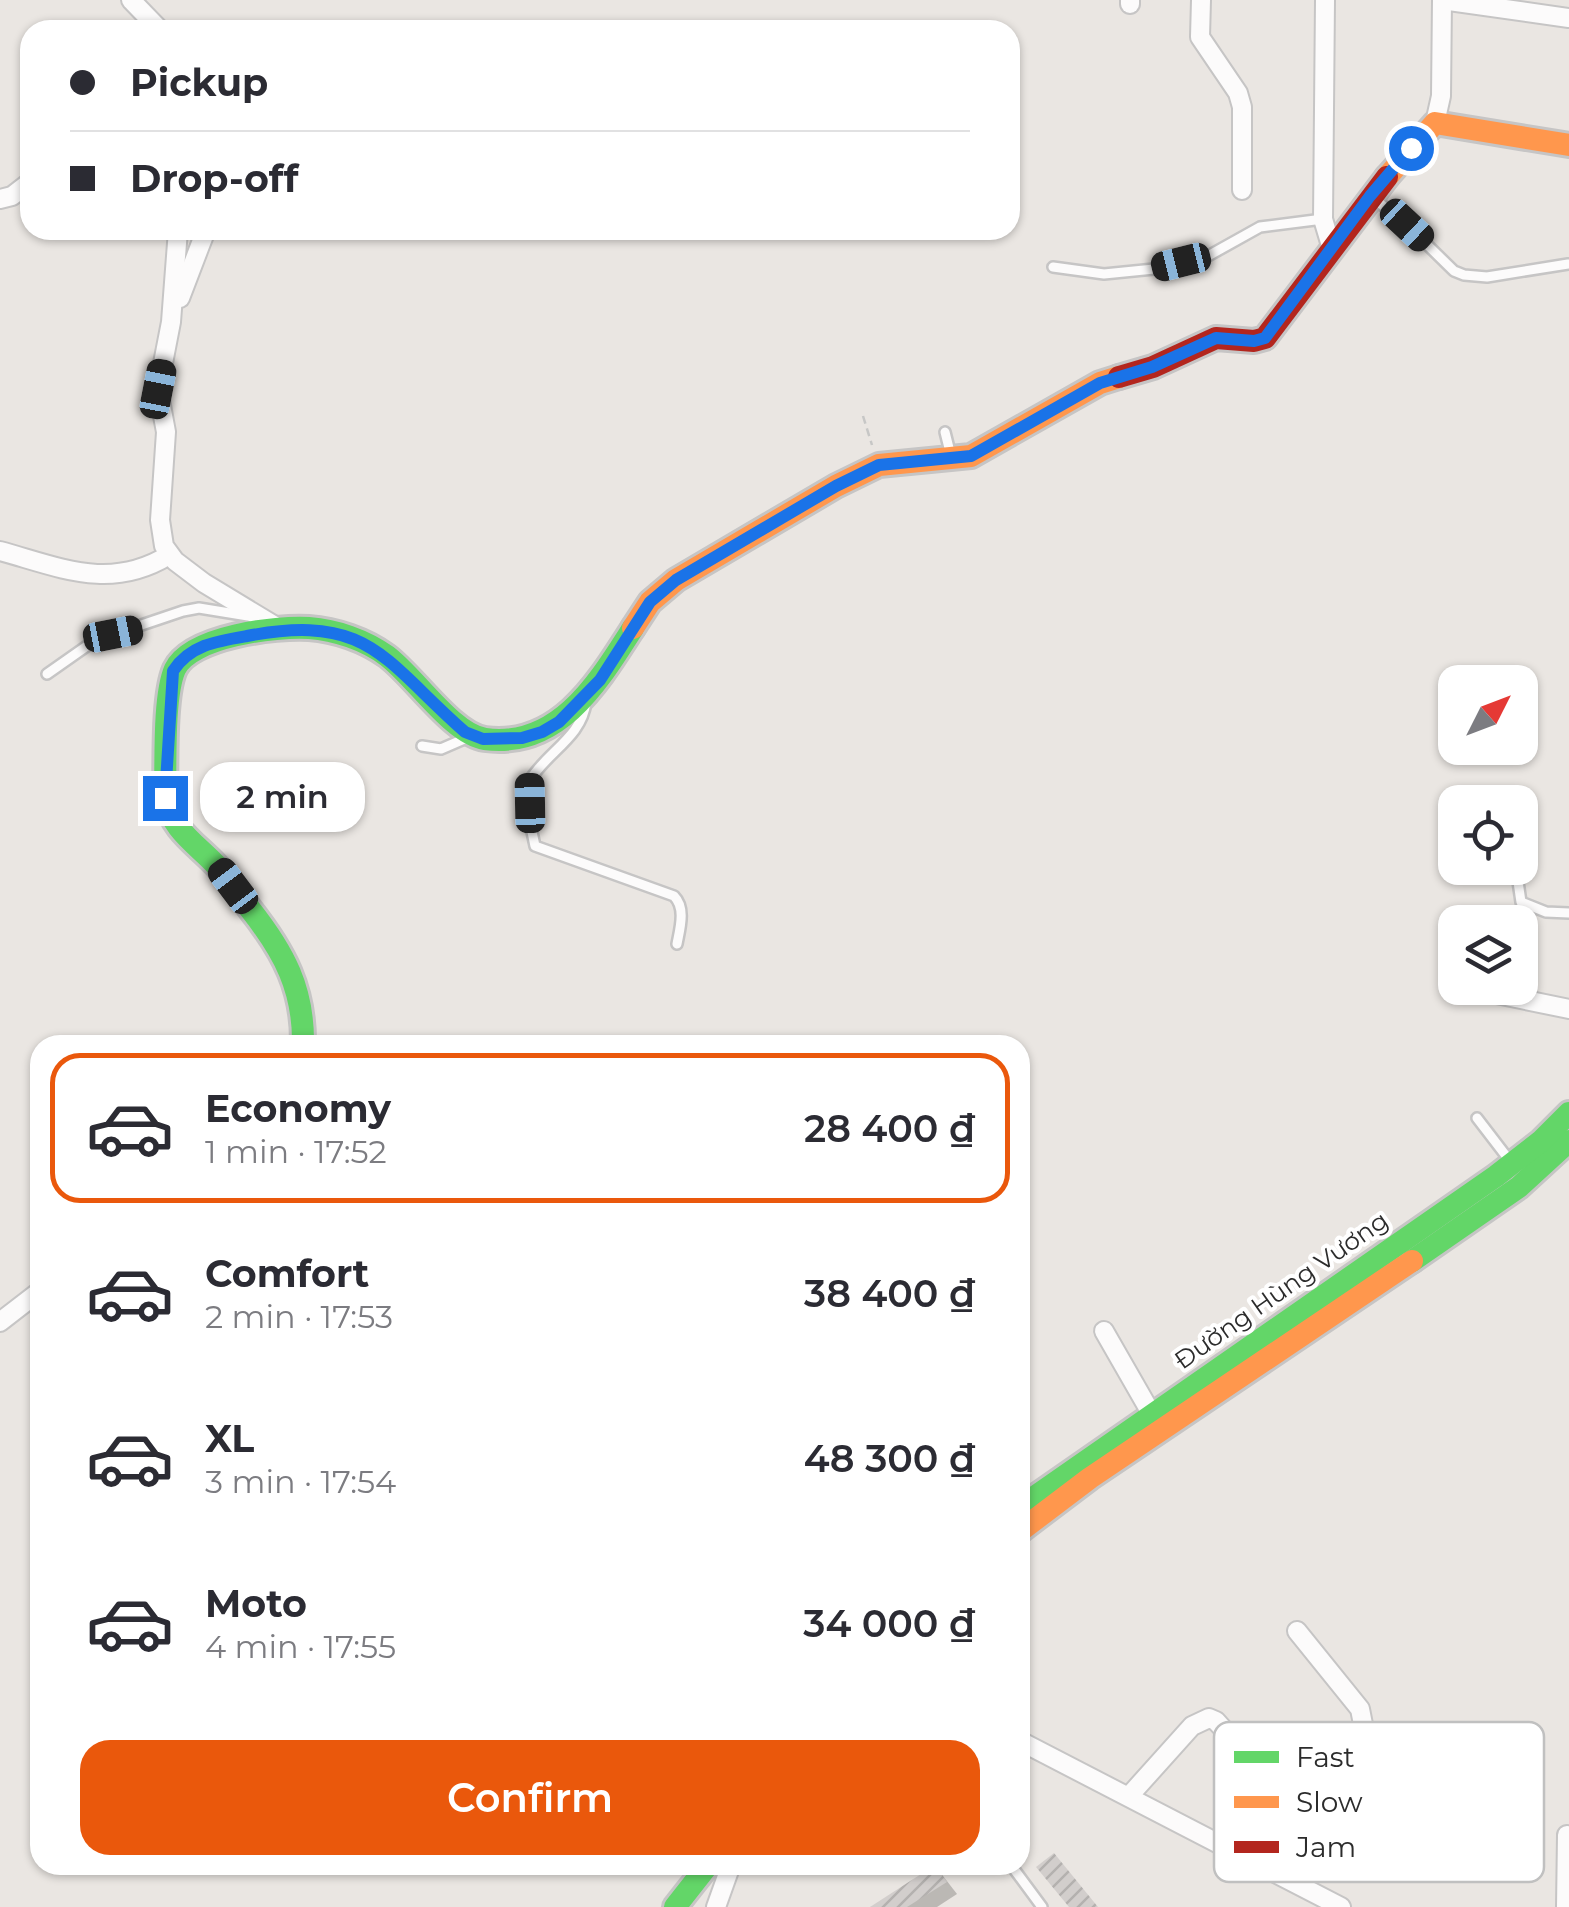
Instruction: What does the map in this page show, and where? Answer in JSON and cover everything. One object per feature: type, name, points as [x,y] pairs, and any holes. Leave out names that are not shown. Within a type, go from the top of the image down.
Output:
[{"type":"street","points":[[132,0],[151,20]]},
{"type":"street","points":[[1201,0],[1200,37],[1238,94],[1242,107],[1242,190]]},
{"type":"street","points":[[1325,0],[1323,219],[1332,249]]},
{"type":"street","points":[[177,240],[171,322],[158,389],[166,432],[160,520],[169,555],[204,583],[273,624],[333,632],[376,648],[452,720],[474,735],[483,739],[522,738],[559,722],[588,694],[650,602],[676,580],[836,486],[879,465],[971,456],[1100,383],[1175,358],[1201,343],[1216,338],[1265,338],[1370,196],[1435,123],[1442,96],[1442,0],[1569,18]]},
{"type":"street","points":[[1435,123],[1569,144]]},
{"type":"street","points":[[171,322],[202,240]]},
{"type":"street","points":[[0,551],[105,576],[128,574],[169,555]]},
{"type":"street","points":[[273,624],[212,643],[182,658],[173,671],[165,798],[168,816],[178,831],[219,868],[277,942],[294,972],[304,1012],[303,1035]]},
{"type":"street","points":[[1538,1003],[1569,1009]]},
{"type":"street","name":"Đường Hùng Vương","points":[[1030,1500],[1512,1164],[1569,1113]]},
{"type":"street","name":"Đường Hùng Vương","points":[[1030,1523],[1090,1478],[1480,1215],[1519,1187],[1569,1141]]},
{"type":"street","points":[[0,1322],[30,1299]]},
{"type":"street","points":[[1104,1330],[1152,1413]]},
{"type":"street","points":[[1297,1631],[1360,1709],[1363,1722]]},
{"type":"street","points":[[1130,1795],[1192,1726],[1209,1718],[1217,1722]]},
{"type":"street","points":[[1030,1746],[1214,1840]]},
{"type":"street","points":[[1566,1907],[1568,1835]]},
{"type":"street","points":[[653,1907],[678,1875]]},
{"type":"street","points":[[675,1907],[700,1875]]},
{"type":"street","points":[[716,1907],[727,1875]]},
{"type":"street","points":[[1293,1882],[1342,1907]]},
{"type":"lane","points":[[1370,196],[1464,275],[1487,277],[1568,264]]},
{"type":"lane","points":[[1053,267],[1104,274],[1154,269],[1208,256],[1260,227],[1323,219]]},
{"type":"lane","points":[[944,432],[952,458]]},
{"type":"lane","points":[[47,674],[94,641],[183,611],[200,608],[273,624]]},
{"type":"lane","points":[[588,694],[585,715],[530,780],[535,846],[674,896],[680,904],[681,918],[677,944]]},
{"type":"lane","points":[[422,746],[442,748],[474,735]]},
{"type":"lane","points":[[1519,885],[1522,902],[1546,912],[1569,914]]},
{"type":"lane","points":[[1477,1118],[1512,1164]]},
{"type":"lane","points":[[1018,1875],[1042,1907]]},
{"type":"building","points":[[1054,1853],[1098,1907],[1069,1907],[1036,1867]]},
{"type":"building","points":[[920,1875],[942,1875],[947,1882],[907,1907],[870,1907]]},
{"type":"traffic: fast","points":[[302,1035],[296,989],[282,956],[230,881],[185,835],[168,809],[166,732],[175,669],[198,648],[236,635],[294,628],[329,631],[360,641],[387,656],[447,716],[472,735],[511,739],[535,733],[574,707],[633,628]]},
{"type":"traffic: fast","points":[[1030,1500],[1496,1176],[1569,1113]]},
{"type":"traffic: fast","points":[[1412,1261],[1519,1187],[1569,1141]]},
{"type":"traffic: fast","points":[[675,1907],[700,1875]]},
{"type":"traffic: slow","points":[[1387,177],[1435,123],[1569,145]]},
{"type":"traffic: slow","points":[[633,628],[650,602],[676,580],[836,486],[879,465],[971,456],[1100,383],[1119,377]]},
{"type":"traffic: slow","points":[[1030,1523],[1090,1478],[1412,1261]]},
{"type":"traffic: jam","points":[[1119,377],[1153,367],[1216,338],[1265,338],[1387,177]]},
{"type":"route","points":[[165,798],[173,671],[195,649],[280,629],[333,632],[376,648],[465,732],[483,739],[522,738],[542,732],[559,722],[588,694],[650,602],[676,580],[836,486],[879,465],[971,456],[1100,383],[1175,358],[1201,343],[1216,338],[1265,338],[1370,196],[1411,148]]}]
